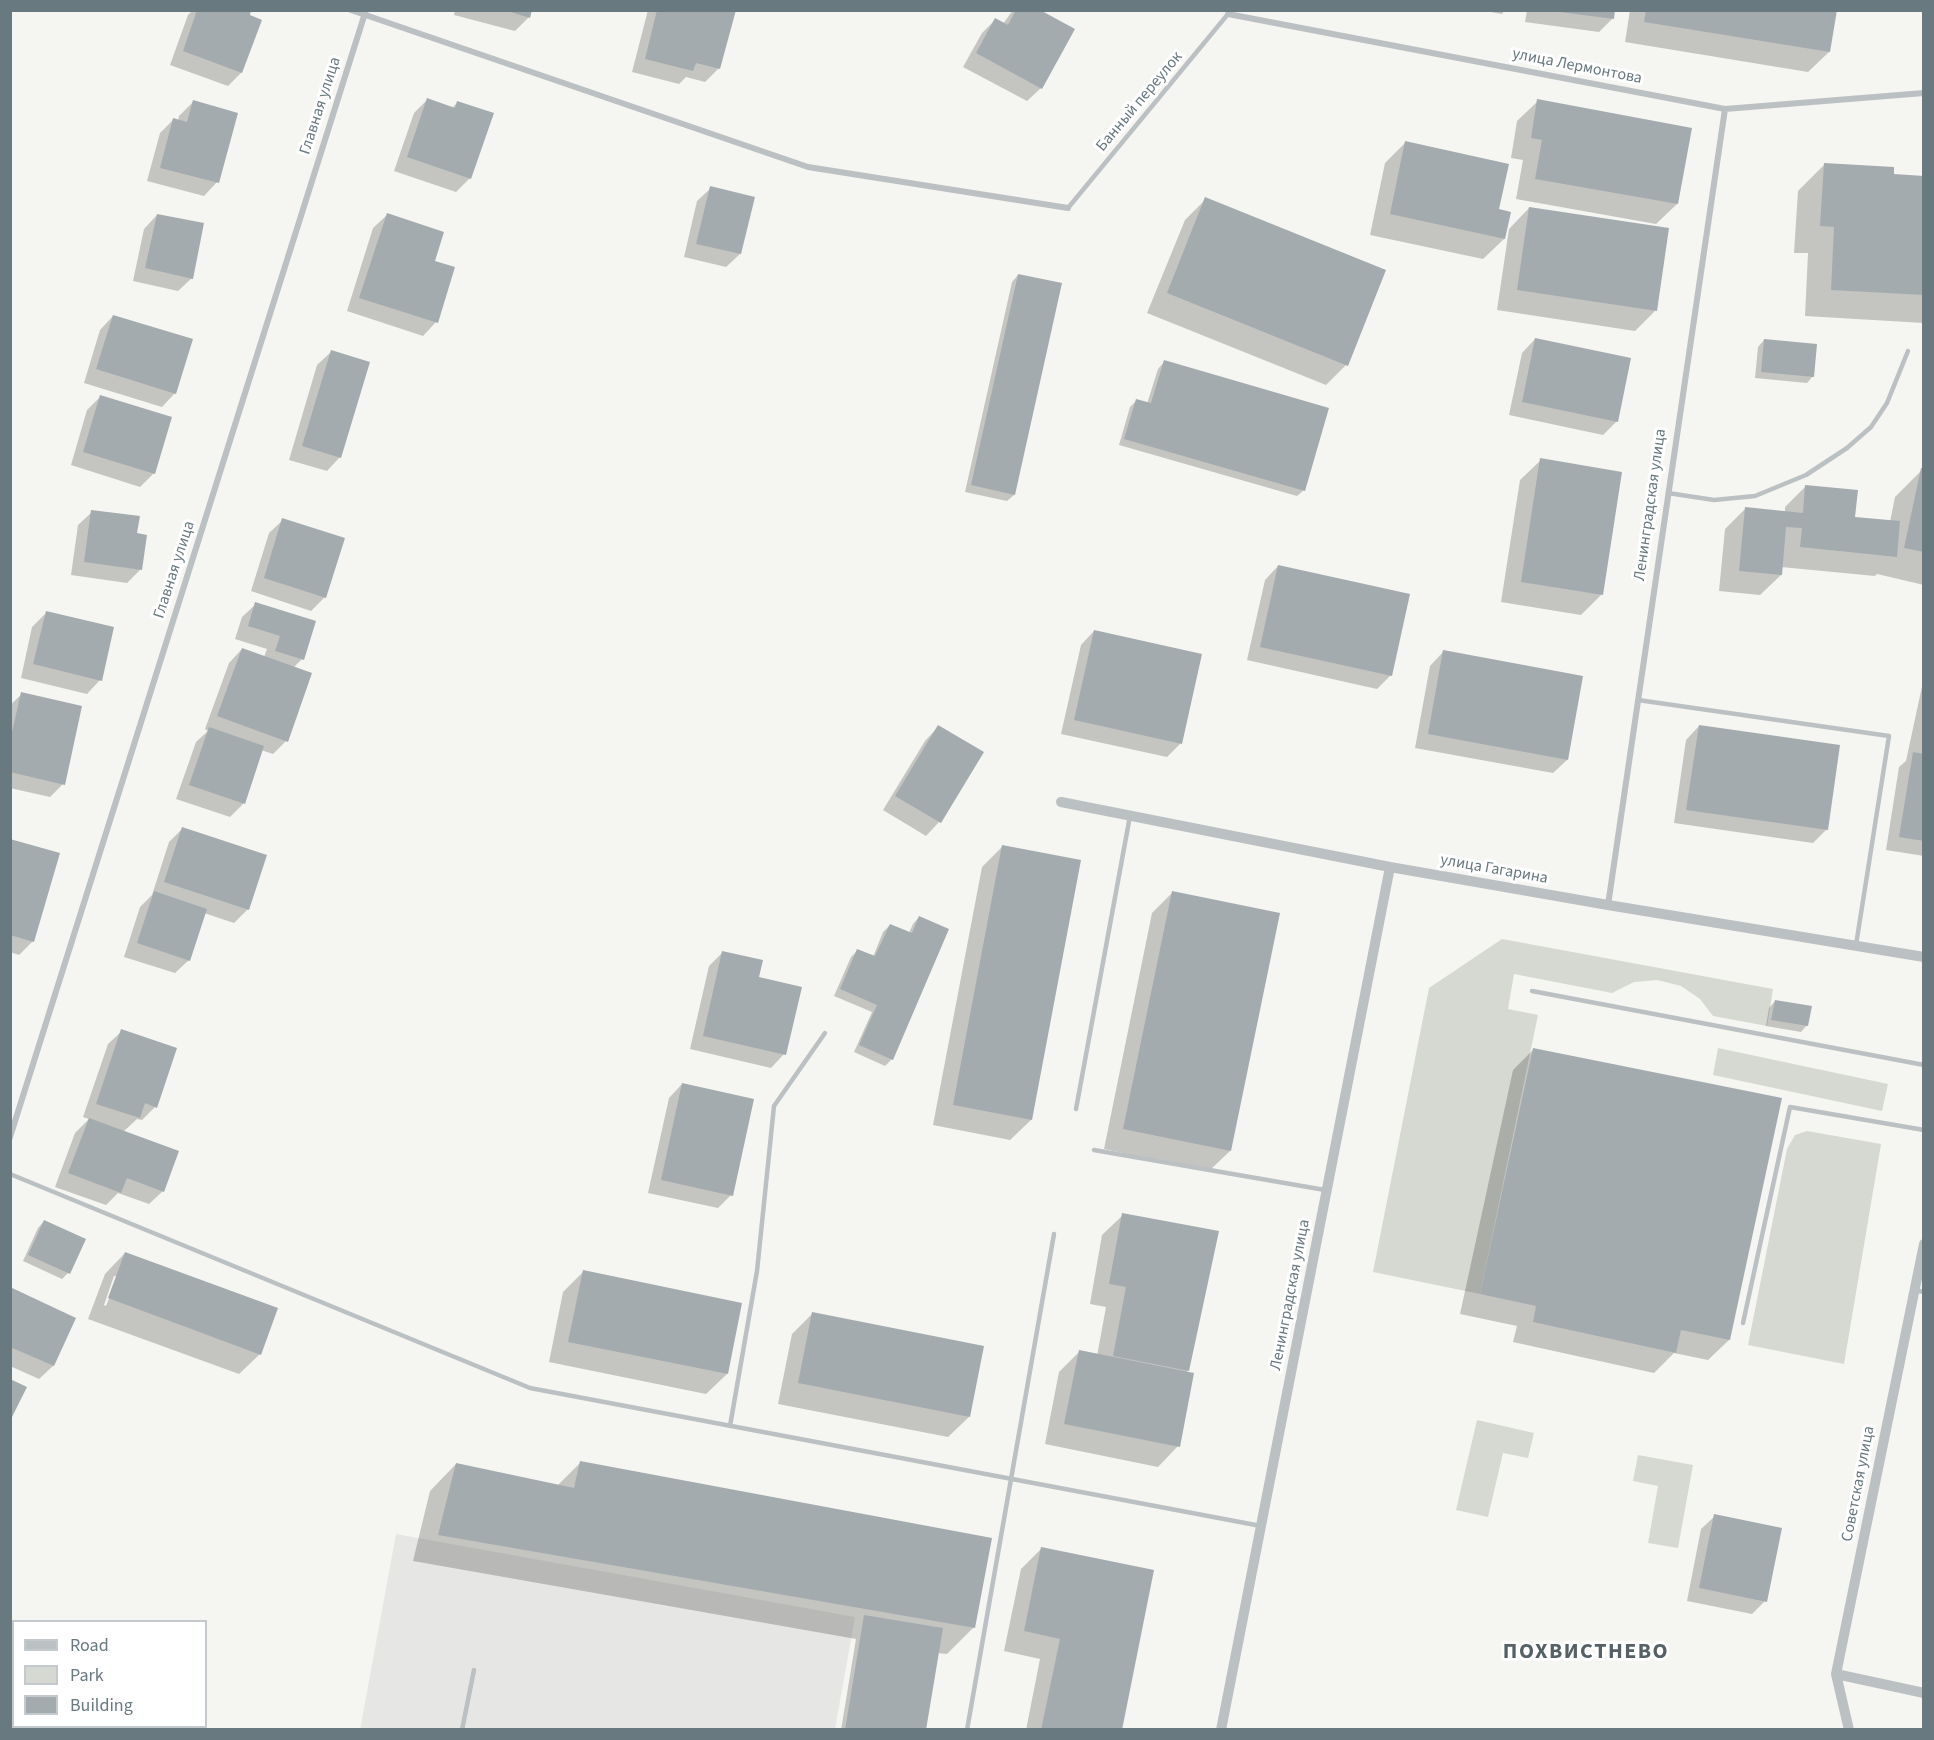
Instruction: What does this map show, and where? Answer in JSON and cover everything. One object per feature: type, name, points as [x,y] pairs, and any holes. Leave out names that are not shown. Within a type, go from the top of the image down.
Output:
[{"type":"street","points":[[351,10],[808,168],[1068,208]]},
{"type":"street","name":"улица Лермонтова","points":[[1228,12],[1725,109],[1923,93]]},
{"type":"street","name":"Главная улица","points":[[10,1137],[365,13]]},
{"type":"street","name":"Ленинградская улица","points":[[1608,905],[1725,109]]},
{"type":"street","name":"улица Гагарина","points":[[1061,802],[1390,867],[1923,957]]},
{"type":"street","name":"Ленинградская улица","points":[[1221,1730],[1390,867]]},
{"type":"street","name":"Советская улица","points":[[1849,1730],[1836,1674],[1919,1291],[1923,1244]]},
{"type":"street","points":[[1836,1674],[1923,1694]]},
{"type":"lane","name":"Банный переулок","points":[[1068,208],[1228,12]]},
{"type":"lane","points":[[1668,494],[1714,500],[1755,496],[1806,475],[1847,448],[1871,427],[1887,403],[1908,351]]},
{"type":"lane","points":[[1638,700],[1889,736],[1856,946]]},
{"type":"lane","points":[[1076,1109],[1130,815]]},
{"type":"lane","points":[[1532,991],[1923,1065]]},
{"type":"lane","points":[[730,1426],[757,1271],[774,1106],[825,1033]]},
{"type":"lane","points":[[1743,1323],[1790,1107],[1923,1130]]},
{"type":"lane","points":[[1094,1150],[1327,1190]]},
{"type":"lane","points":[[10,1174],[530,1388],[1261,1526]]},
{"type":"lane","points":[[967,1730],[1054,1234]]},
{"type":"lane","points":[[462,1730],[474,1671]]},
{"type":"shaded area","points":[[396,1534],[855,1617],[835,1729],[360,1730]]},
{"type":"green space","points":[[1502,939],[1773,989],[1767,1026],[1713,1016],[1700,999],[1681,986],[1657,980],[1634,982],[1612,993],[1514,974],[1508,1009],[1538,1015],[1480,1294],[1373,1272],[1429,988]]},
{"type":"green space","points":[[1718,1048],[1888,1084],[1882,1111],[1713,1075]]},
{"type":"green space","points":[[1807,1131],[1881,1144],[1844,1364],[1748,1345],[1787,1149],[1795,1135]]},
{"type":"green space","points":[[1477,1420],[1534,1433],[1528,1458],[1503,1453],[1488,1517],[1456,1510]]},
{"type":"green space","points":[[1638,1455],[1693,1465],[1678,1548],[1648,1543],[1658,1486],[1633,1481]]},
{"type":"building","points":[[197,10],[251,10],[250,15],[262,20],[242,73],[183,51]]},
{"type":"building","points":[[504,10],[532,10],[530,18]]},
{"type":"building","points":[[657,10],[736,10],[720,69],[696,63],[693,71],[645,59]]},
{"type":"building","points":[[1016,10],[1040,10],[1075,29],[1042,89],[976,53],[995,18],[1008,25]]},
{"type":"building","points":[[1560,10],[1615,10],[1614,19],[1560,12]]},
{"type":"building","points":[[1646,10],[1837,10],[1830,52],[1644,22]]},
{"type":"building","points":[[427,98],[455,108],[457,101],[494,113],[471,179],[407,157]]},
{"type":"building","points":[[1537,99],[1692,128],[1678,204],[1535,179],[1542,140],[1531,138]]},
{"type":"building","points":[[193,100],[238,113],[219,183],[160,168],[173,118],[187,122]]},
{"type":"building","points":[[1405,141],[1509,164],[1499,209],[1511,212],[1505,239],[1390,214]]},
{"type":"building","points":[[1824,163],[1894,167],[1894,174],[1924,176],[1924,295],[1831,290],[1834,227],[1820,226]]},
{"type":"building","points":[[710,186],[755,197],[741,254],[696,244]]},
{"type":"building","points":[[1205,197],[1386,270],[1348,366],[1167,293]]},
{"type":"building","points":[[1529,207],[1669,228],[1657,311],[1517,290]]},
{"type":"building","points":[[387,213],[444,232],[435,261],[455,267],[438,323],[359,298]]},
{"type":"building","points":[[157,214],[204,223],[193,279],[145,268]]},
{"type":"building","points":[[1018,274],[1062,283],[1015,495],[971,485]]},
{"type":"building","points":[[113,315],[193,339],[176,394],[96,369]]},
{"type":"building","points":[[1535,338],[1631,358],[1618,422],[1522,402]]},
{"type":"building","points":[[1764,339],[1817,344],[1814,377],[1761,372]]},
{"type":"building","points":[[331,350],[370,362],[341,458],[302,446]]},
{"type":"building","points":[[1164,360],[1329,408],[1305,491],[1124,439],[1136,399],[1151,403]]},
{"type":"building","points":[[100,395],[172,417],[155,474],[83,452]]},
{"type":"building","points":[[1540,458],[1622,472],[1603,595],[1521,582]]},
{"type":"building","points":[[1921,468],[1924,469],[1924,552],[1904,548]]},
{"type":"building","points":[[1805,485],[1858,490],[1855,517],[1900,521],[1897,557],[1800,547],[1802,528],[1786,527],[1782,575],[1739,571],[1745,507],[1803,513]]},
{"type":"building","points":[[91,510],[140,516],[137,533],[147,535],[142,570],[84,562]]},
{"type":"building","points":[[282,518],[345,538],[326,598],[264,578]]},
{"type":"building","points":[[1278,565],[1410,594],[1392,676],[1260,647]]},
{"type":"building","points":[[255,602],[316,621],[304,660],[275,651],[280,636],[248,626]]},
{"type":"building","points":[[46,611],[114,627],[102,681],[33,664]]},
{"type":"building","points":[[1094,630],[1202,654],[1182,744],[1074,720]]},
{"type":"building","points":[[242,648],[312,673],[288,742],[217,716]]},
{"type":"building","points":[[1443,650],[1583,676],[1568,760],[1428,734]]},
{"type":"building","points":[[21,692],[82,706],[65,785],[10,772],[10,741]]},
{"type":"building","points":[[938,725],[984,752],[941,823],[895,796]]},
{"type":"building","points":[[1699,725],[1840,745],[1828,830],[1686,810]]},
{"type":"building","points":[[209,727],[264,746],[245,804],[189,785]]},
{"type":"building","points":[[1913,752],[1924,754],[1924,841],[1899,837]]},
{"type":"building","points":[[182,827],[267,855],[249,910],[164,882]]},
{"type":"building","points":[[10,839],[60,853],[34,942],[10,935]]},
{"type":"building","points":[[1002,845],[1081,860],[1032,1120],[953,1105]]},
{"type":"building","points":[[154,891],[207,909],[190,961],[137,943]]},
{"type":"building","points":[[1172,891],[1280,913],[1231,1151],[1123,1129]]},
{"type":"building","points":[[919,916],[949,929],[893,1060],[859,1045],[877,1005],[840,989],[857,949],[875,956],[890,924],[912,933]]},
{"type":"building","points":[[722,951],[763,960],[759,977],[802,987],[786,1055],[703,1036]]},
{"type":"building","points":[[1775,1000],[1812,1006],[1808,1026],[1771,1020]]},
{"type":"building","points":[[121,1029],[177,1048],[157,1108],[145,1103],[140,1118],[96,1104]]},
{"type":"building","points":[[1533,1048],[1782,1098],[1730,1340],[1681,1330],[1676,1353],[1533,1322],[1536,1306],[1480,1294]]},
{"type":"building","points":[[682,1083],[754,1099],[733,1196],[661,1180]]},
{"type":"building","points":[[89,1118],[179,1151],[164,1192],[127,1178],[121,1193],[68,1173]]},
{"type":"building","points":[[1122,1213],[1219,1231],[1189,1371],[1113,1356],[1126,1287],[1109,1284]]},
{"type":"building","points":[[44,1220],[86,1239],[70,1274],[28,1255]]},
{"type":"building","points":[[125,1252],[278,1308],[261,1355],[108,1298]]},
{"type":"building","points":[[583,1270],[742,1303],[728,1374],[568,1342]]},
{"type":"building","points":[[10,1287],[76,1318],[54,1366],[10,1347]]},
{"type":"building","points":[[812,1312],[984,1346],[970,1417],[798,1383]]},
{"type":"building","points":[[1079,1350],[1194,1373],[1180,1447],[1064,1424]]},
{"type":"building","points":[[10,1379],[27,1387],[10,1421]]},
{"type":"building","points":[[580,1461],[992,1538],[975,1628],[438,1535],[456,1463],[574,1488]]},
{"type":"building","points":[[1714,1514],[1782,1528],[1767,1602],[1699,1588]]},
{"type":"building","points":[[1041,1547],[1154,1570],[1122,1730],[1041,1730],[1060,1639],[1024,1631]]},
{"type":"building","points":[[864,1615],[943,1628],[926,1730],[845,1730]]},
{"type":"district","name":"ПОХВИСТНЕВО","points":[[1586,1653]]}]
